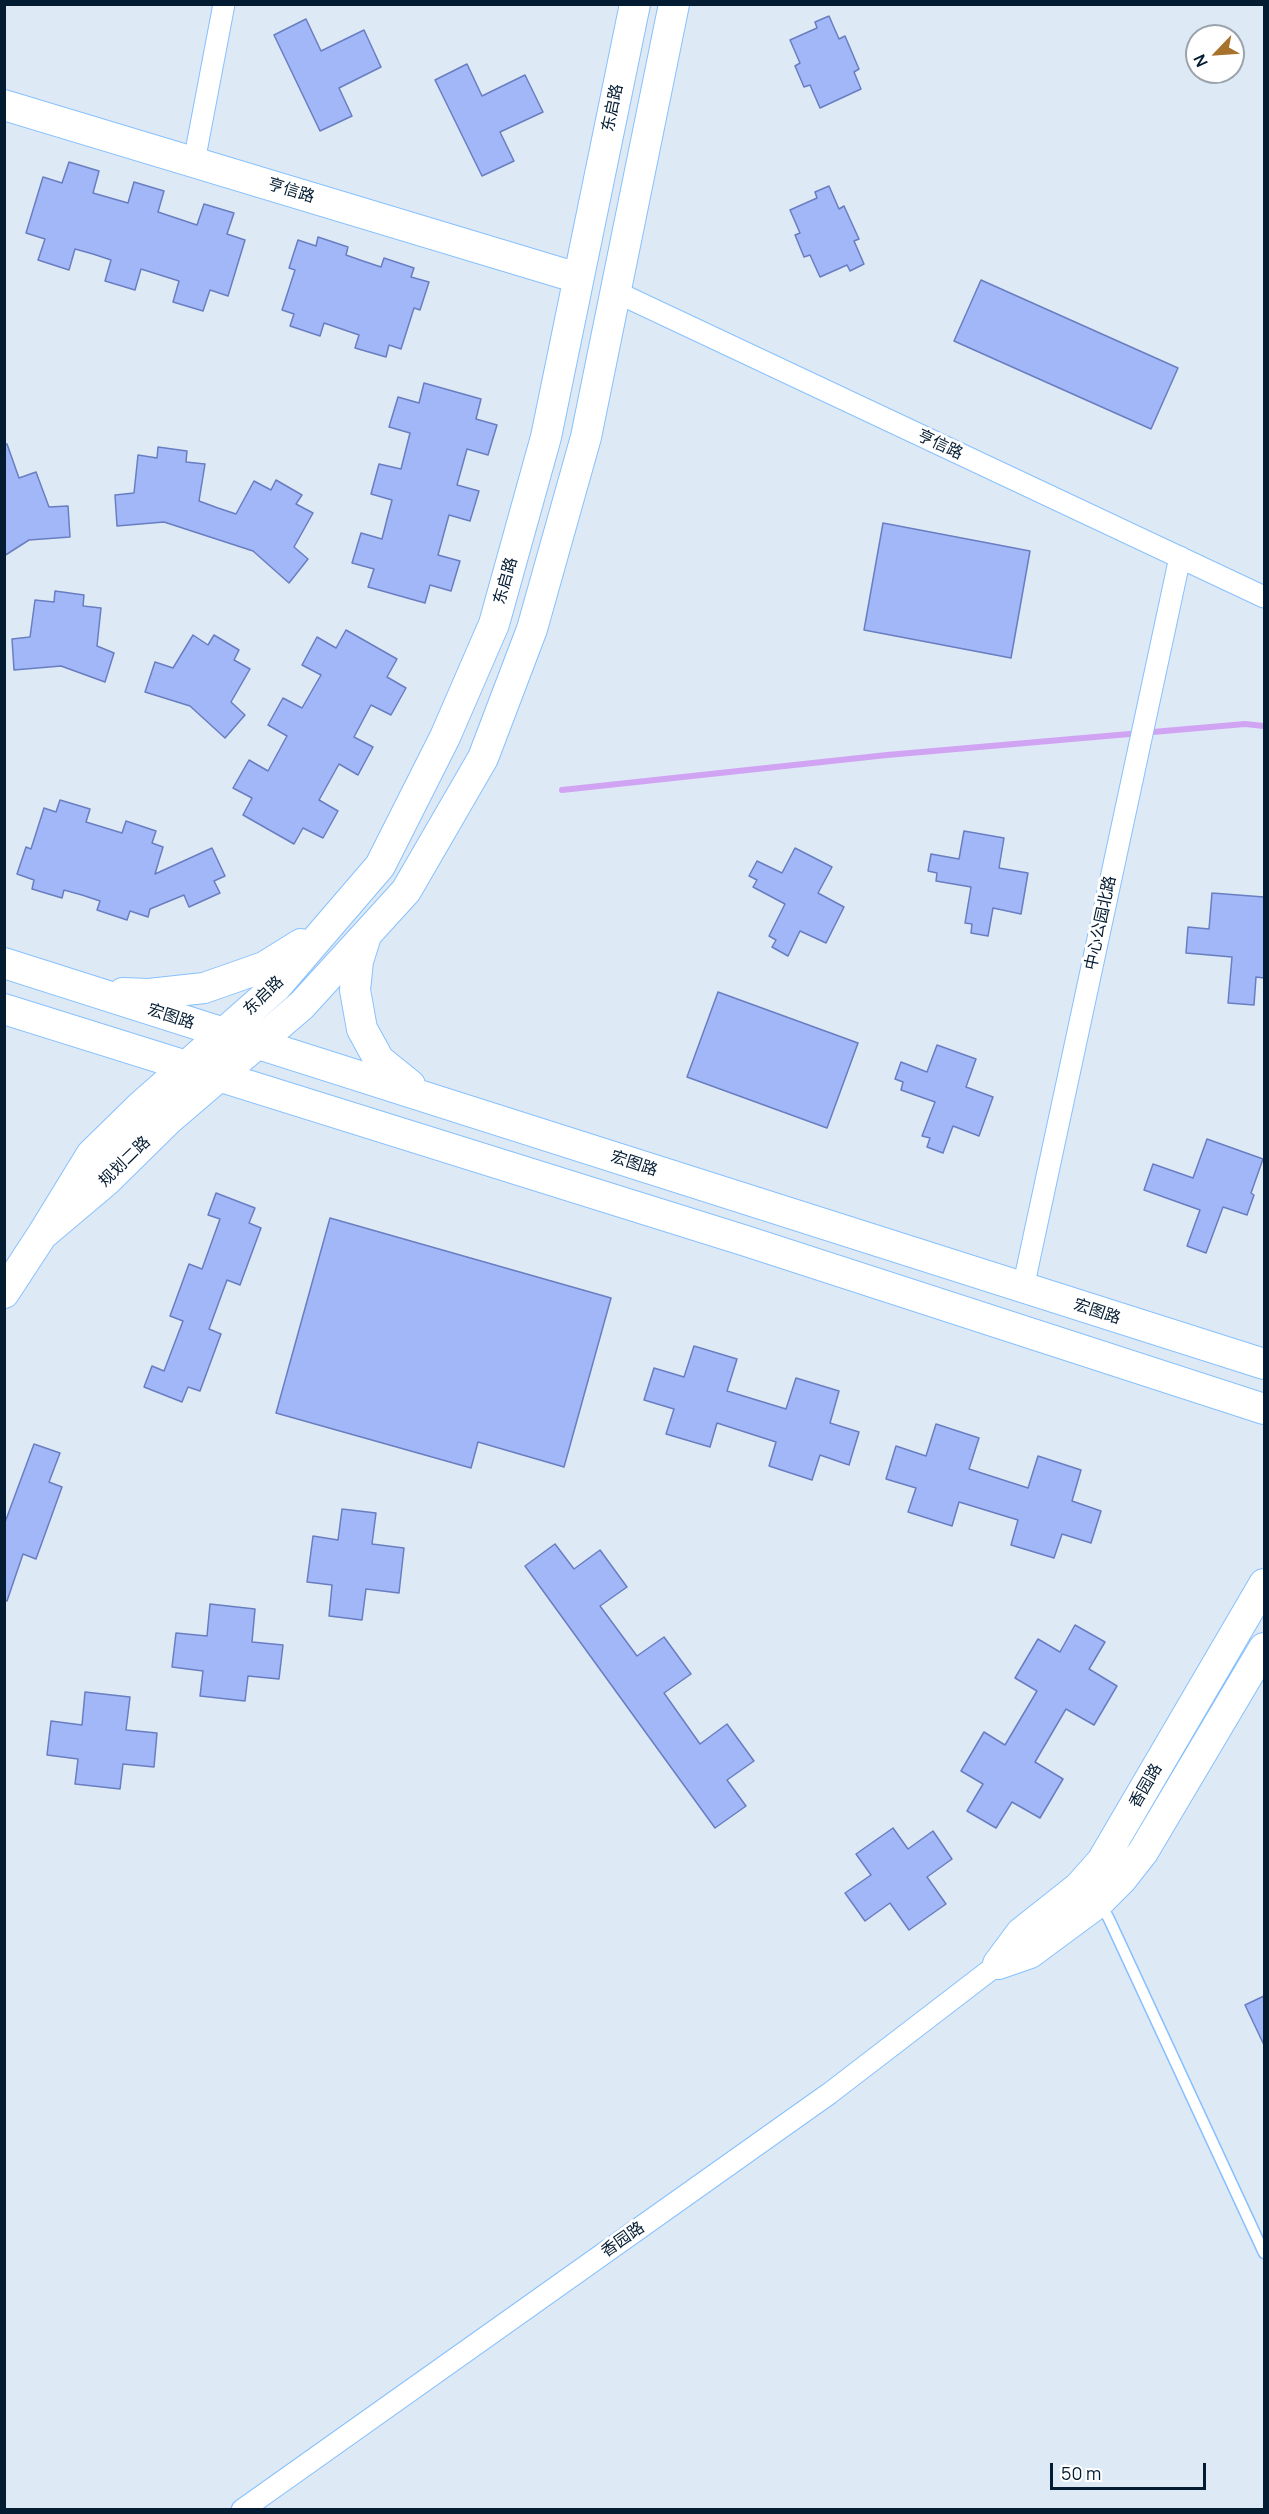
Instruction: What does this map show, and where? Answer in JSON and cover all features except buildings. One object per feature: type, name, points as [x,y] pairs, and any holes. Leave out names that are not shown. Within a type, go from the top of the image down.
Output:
[{"type":"main road","name":"东启路","points":[[187,1067],[276,987],[380,866],[445,737],[494,624],[546,437],[635,4]]},
{"type":"main road","points":[[422,1095],[379,1060],[362,1029],[354,990],[358,962],[367,933],[406,891],[483,758],[538,607],[586,437],[674,4]]},
{"type":"main road","name":"亨信路","points":[[4,105],[578,278]]},
{"type":"main road","points":[[97,993],[149,994],[204,988],[264,967],[324,930]]},
{"type":"main road","name":"规划二路","points":[[42,1235],[106,1181],[169,1119],[302,1005],[367,933]]},
{"type":"main road","name":"宏图路","points":[[4,963],[1264,1364]]},
{"type":"main road","points":[[4,1009],[219,1078],[310,1103],[467,1152],[1264,1408]]},
{"type":"main road","name":"规划二路","points":[[42,1235],[91,1155],[141,1106],[187,1067]]},
{"type":"main road","points":[[4,1293],[42,1235]]},
{"type":"main road","name":"香园路","points":[[1089,1894],[1102,1861],[1264,1584]]},
{"type":"main road","name":"香园路","points":[[998,1964],[1030,1953],[1089,1894],[1143,1852],[1264,1648]]},
{"type":"street","points":[[194,162],[224,4]]},
{"type":"street","name":"亨信路","points":[[616,292],[1264,597]]},
{"type":"street","name":"中心公园北路","points":[[1023,1288],[1180,557]]},
{"type":"street","name":"香园路","points":[[242,2510],[830,2093],[998,1964]]},
{"type":"lane","points":[[1089,1894],[1109,1919],[1264,2253]]},
{"type":"waterway","points":[[562,790],[887,755],[1245,724],[1264,726]]}]
